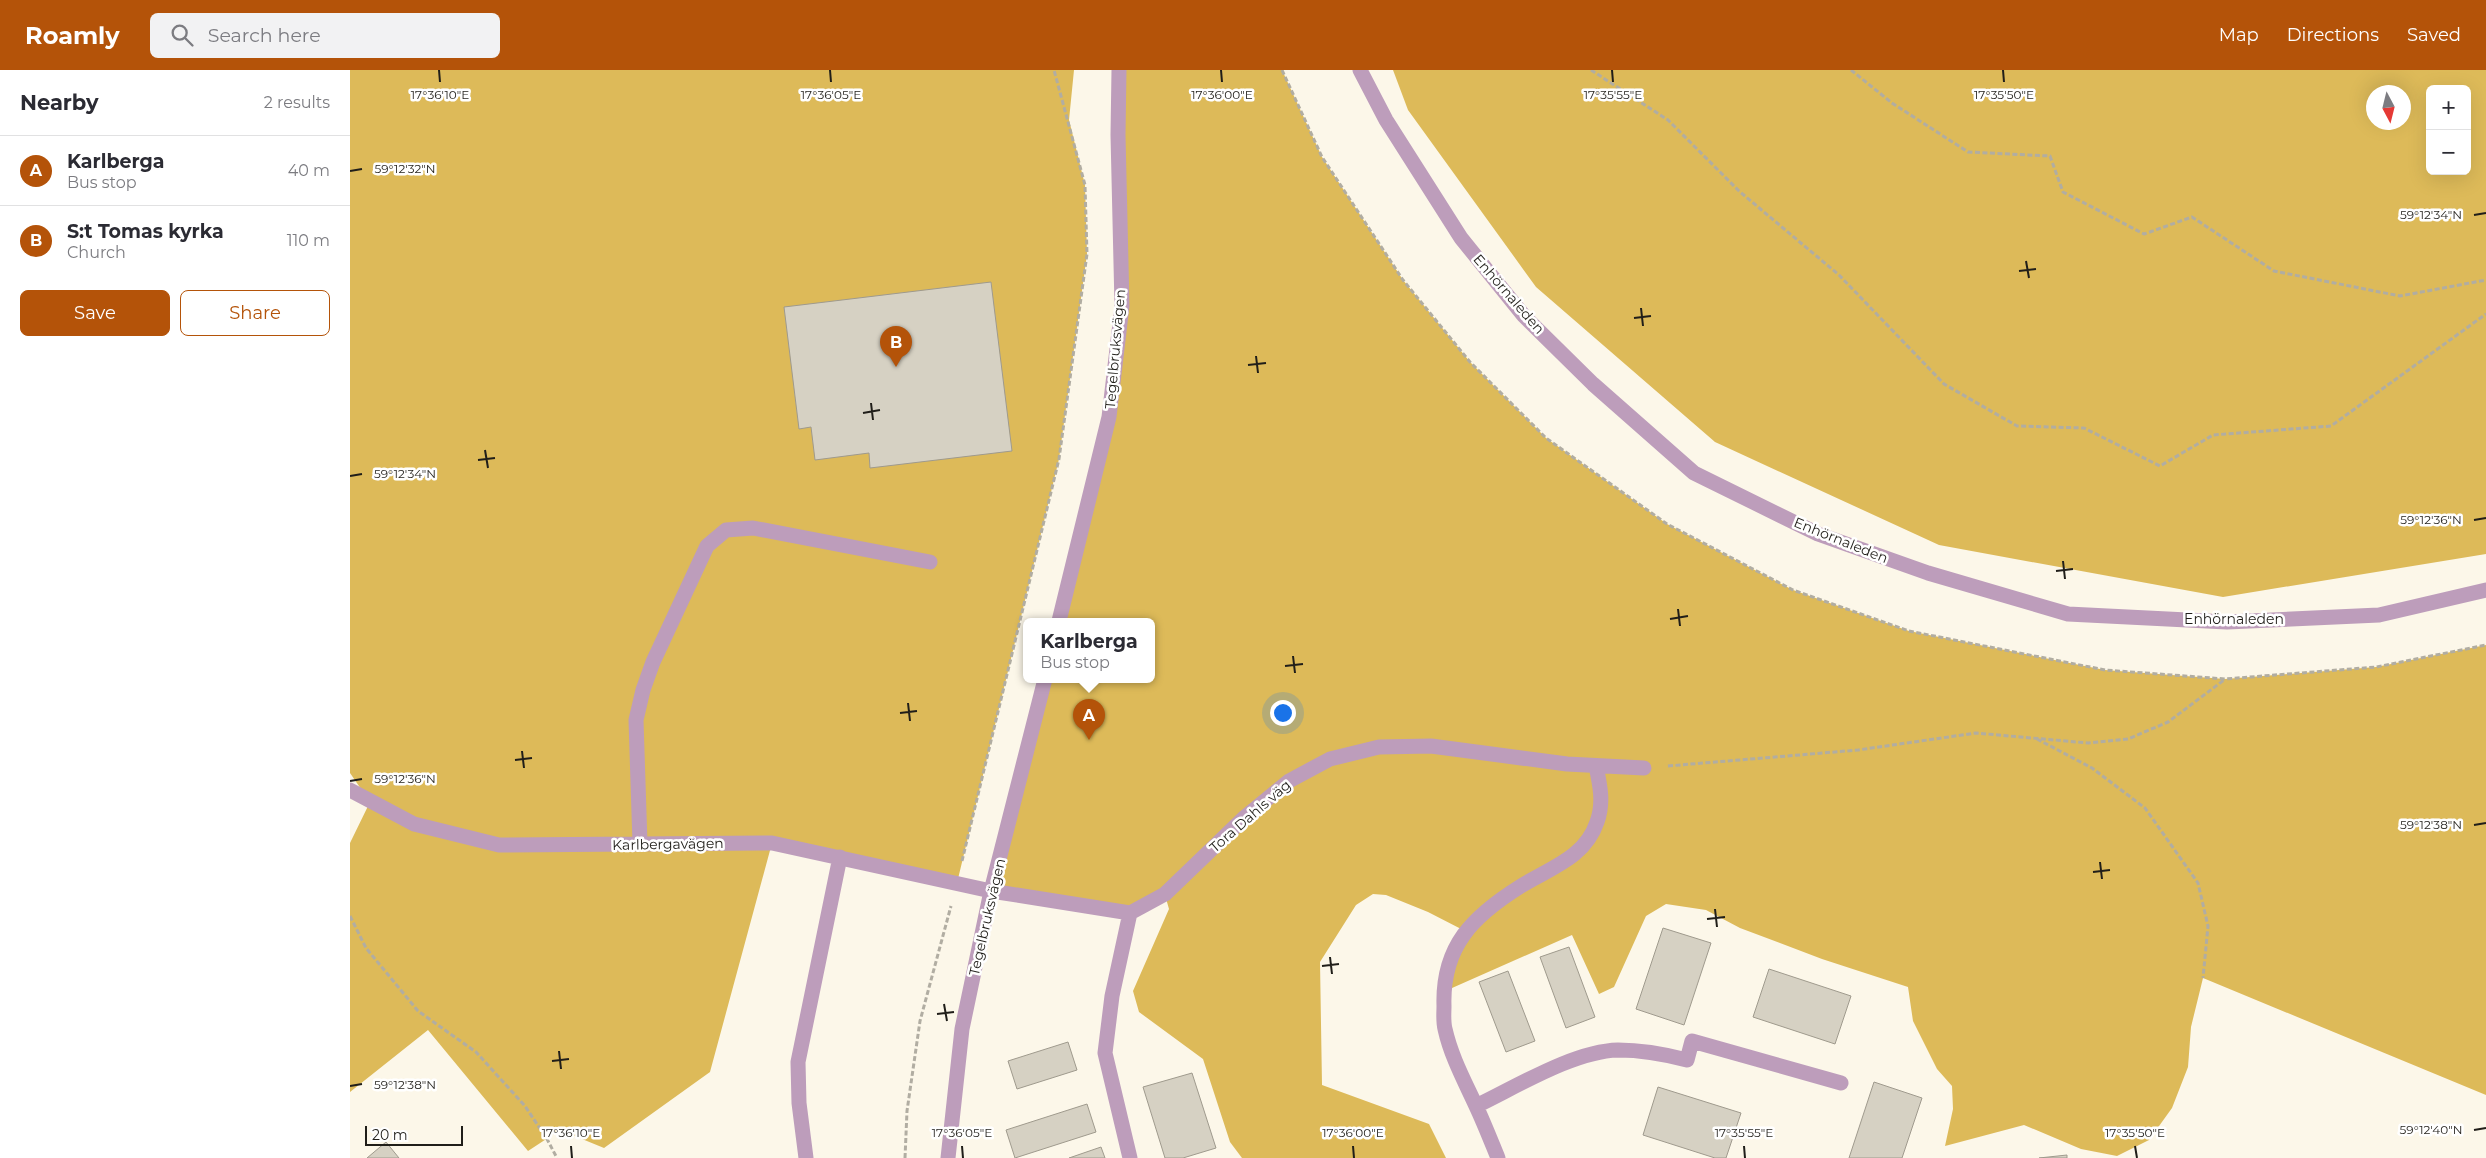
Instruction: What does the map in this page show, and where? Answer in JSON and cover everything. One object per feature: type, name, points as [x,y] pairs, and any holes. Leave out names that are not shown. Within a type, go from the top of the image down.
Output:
[{"type":"street","name":"Tegelbruksvägen","points":[[1060,618],[1109,417],[1122,306],[1118,134],[1119,70]]},
{"type":"street","name":"Enhörnaleden","points":[[1360,70],[1386,120],[1461,238],[1524,316],[1593,384],[1694,473],[1818,534],[1928,573],[2068,614],[2227,622],[2379,615],[2486,590]]},
{"type":"street","points":[[640,844],[636,720],[643,690],[653,662],[706,546],[726,530],[753,528],[930,562]]},
{"type":"street","name":"Tegelbruksvägen","points":[[948,1158],[962,1029],[991,891],[1044,683]]},
{"type":"street","name":"Tora Dahls väg","points":[[1130,913],[1165,894],[1245,817],[1290,781],[1330,759],[1379,746],[1430,746],[1596,766],[1644,768]]},
{"type":"street","points":[[1498,1158],[1476,1106],[1455,1064],[1444,1027],[1443,992],[1447,967],[1454,949],[1479,916],[1522,886],[1554,870],[1573,856],[1587,840],[1597,823],[1600,808],[1601,791],[1596,766]]},
{"type":"street","name":"Karlbergavägen","points":[[350,790],[414,824],[499,845],[772,843],[991,891]]},
{"type":"street","points":[[806,1158],[799,1103],[798,1062],[840,857]]},
{"type":"street","points":[[991,891],[1130,913],[1112,996],[1105,1053],[1130,1158]]},
{"type":"street","points":[[1476,1106],[1560,1065],[1616,1050],[1655,1052],[1687,1060],[1692,1041],[1841,1084]]},
{"type":"path","points":[[906,1158],[907,1111],[920,1022],[957,883],[1059,458],[1087,254],[1086,185],[1054,70]]},
{"type":"path","points":[[1590,70],[1668,120],[1739,191],[1839,275],[1944,384],[2017,426],[2084,428],[2160,466],[2212,435],[2331,426],[2486,314]]},
{"type":"path","points":[[1851,70],[1892,103],[1968,152],[2050,156],[2063,192],[2144,234],[2192,217],[2274,271],[2400,296],[2486,280]]},
{"type":"path","points":[[1644,768],[1858,750],[1976,733],[2088,743],[2128,739],[2168,722],[2225,680]]},
{"type":"path","points":[[2034,738],[2092,768],[2145,808],[2177,853],[2198,883],[2208,926],[2203,978]]},
{"type":"path","points":[[350,916],[366,948],[418,1011],[476,1052],[525,1106],[557,1158]]},
{"type":"shaded area","points":[[350,70],[1074,70],[1069,120],[1085,185],[1087,254],[1059,459],[957,883],[772,843],[710,1072],[604,1148],[560,1130],[528,1151],[428,1030],[350,1092],[350,843],[370,802],[350,773]]},
{"type":"shaded area","points":[[1119,70],[1282,70],[1322,157],[1403,280],[1470,362],[1546,438],[1667,524],[1793,590],[1909,631],[2105,670],[2225,679],[2376,667],[2486,645],[2486,1095],[2203,978],[2191,1027],[2188,1067],[2172,1108],[2149,1140],[2117,1156],[2081,1149],[2024,1125],[1945,1146],[1953,1109],[1952,1086],[1937,1069],[1913,1021],[1908,987],[1822,959],[1740,928],[1706,910],[1666,904],[1646,916],[1614,987],[1599,994],[1572,935],[1443,992],[1465,931],[1428,912],[1386,895],[1373,894],[1356,905],[1320,962],[1322,1085],[1429,1124],[1446,1158],[1242,1158],[1230,1142],[1203,1059],[1139,1012],[1133,991],[1169,909],[1165,895],[1130,913],[991,891],[1044,683],[1155,683],[1155,618],[1060,618],[1084,521],[1122,306]]},
{"type":"shaded area","points":[[1393,70],[2486,70],[2486,554],[2223,597],[1939,545],[1715,442],[1536,287],[1408,110]]},
{"type":"building","points":[[991,282],[1012,451],[870,468],[869,453],[815,460],[811,427],[799,429],[784,307]]},
{"type":"building","points":[[1663,928],[1711,943],[1684,1025],[1636,1009]]},
{"type":"building","points":[[1569,947],[1595,1017],[1566,1028],[1540,957]]},
{"type":"building","points":[[1769,969],[1851,996],[1835,1044],[1753,1017]]},
{"type":"building","points":[[1508,971],[1535,1041],[1506,1052],[1479,982]]},
{"type":"building","points":[[1068,1042],[1077,1070],[1017,1089],[1008,1061]]},
{"type":"building","points":[[1192,1073],[1216,1148],[1183,1158],[1165,1158],[1143,1087]]},
{"type":"building","points":[[1874,1082],[1922,1098],[1902,1158],[1849,1158]]},
{"type":"building","points":[[1658,1087],[1741,1113],[1726,1158],[1715,1158],[1643,1135]]},
{"type":"building","points":[[1087,1104],[1096,1132],[1015,1158],[1006,1130]]},
{"type":"building","points":[[386,1142],[399,1158],[367,1158]]},
{"type":"building","points":[[1101,1147],[1105,1158],[1069,1158]]},
{"type":"building","points":[[2067,1155],[2067,1158],[2039,1158]]},
{"type":"place","name":"S:t Tomas kyrka","points":[[896,367]]},
{"type":"place","name":"Karlberga","points":[[1089,740]]}]
